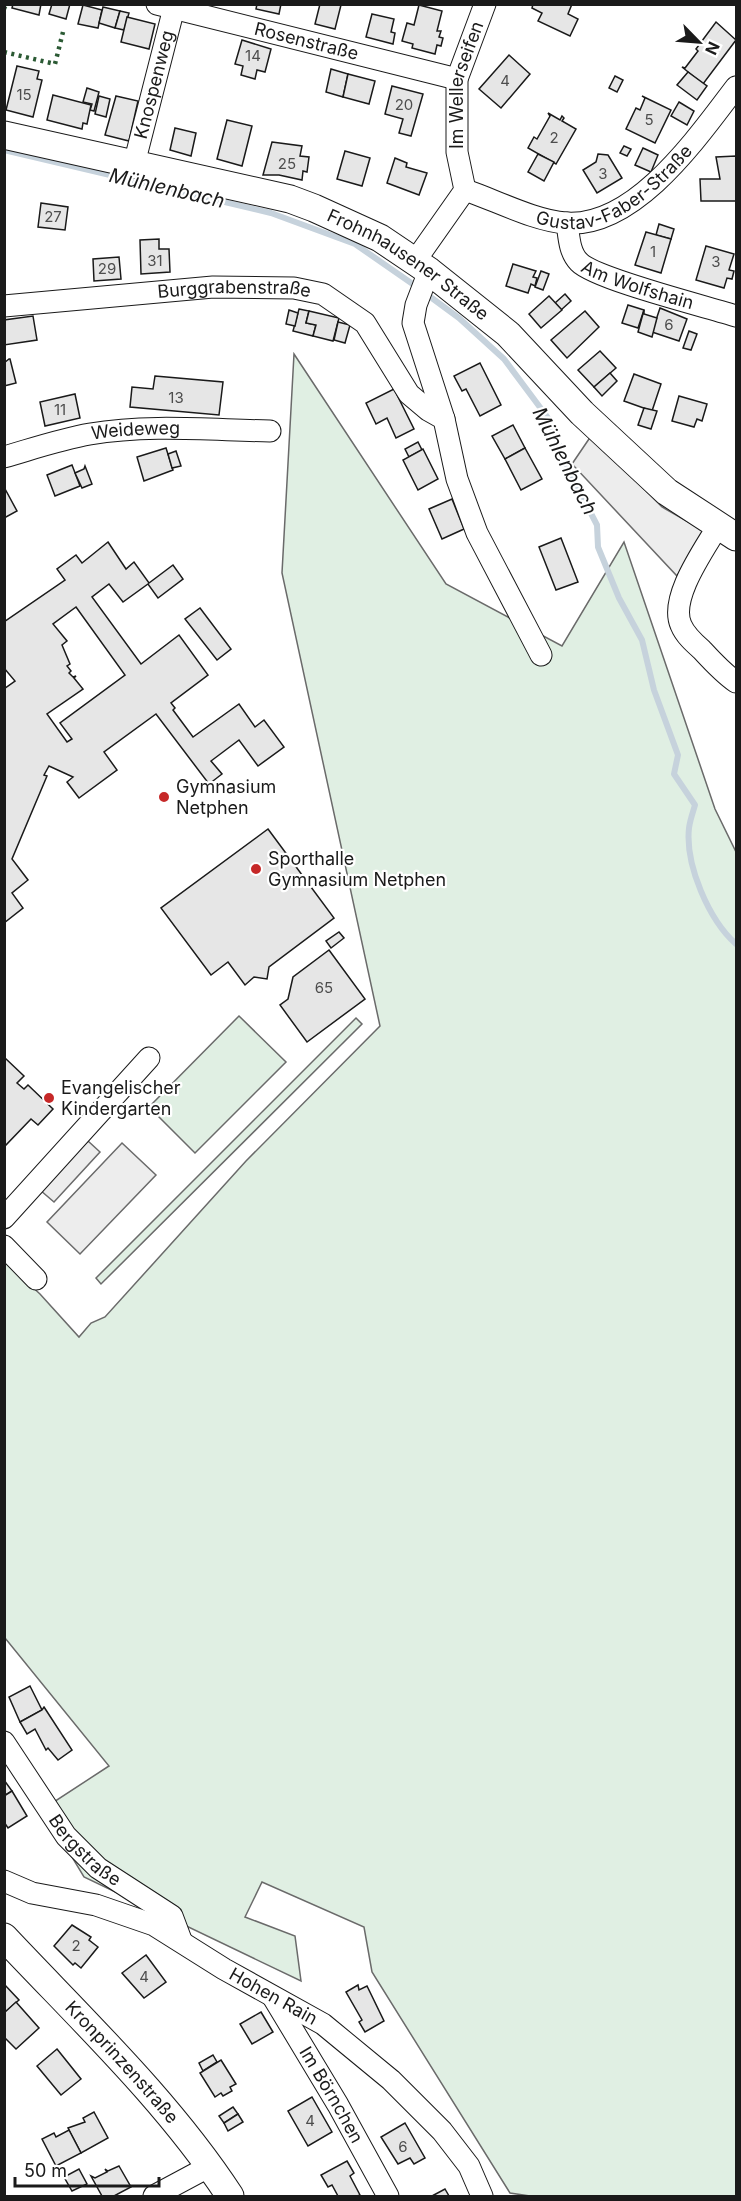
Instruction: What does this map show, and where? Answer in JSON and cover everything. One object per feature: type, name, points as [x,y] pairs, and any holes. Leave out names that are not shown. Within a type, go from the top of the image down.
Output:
[{"type":"main road","name":"Frohnhausener Straße","points":[[4,135],[314,207],[380,238],[422,266],[507,334],[582,413],[668,492],[727,532]]},
{"type":"main road","name":"Kronprinzenstraße","points":[[5,1939],[114,2053],[210,2166],[230,2196]]},
{"type":"street","name":"Im Wellerseifen","points":[[465,190],[457,152],[457,79],[485,4]]},
{"type":"street","name":"Rosenstraße","points":[[169,6],[457,79]]},
{"type":"street","name":"Knospenweg","points":[[134,164],[169,6]]},
{"type":"street","name":"Gustav-Faber-Straße","points":[[465,190],[567,223],[592,220],[629,205],[679,158],[736,87]]},
{"type":"street","points":[[465,190],[422,266],[413,322],[444,419],[457,479],[477,533],[541,655]]},
{"type":"street","name":"Am Wolfshain","points":[[567,223],[572,251],[579,263],[602,275],[736,316]]},
{"type":"street","name":"Burggrabenstraße","points":[[4,306],[213,287],[294,288],[323,294],[365,323],[409,394],[428,410],[444,419]]},
{"type":"street","name":"Weideweg","points":[[4,457],[88,434],[121,430],[156,428],[270,431]]},
{"type":"street","points":[[727,532],[687,582],[678,612],[680,624],[687,635],[724,674],[736,682]]},
{"type":"street","points":[[4,1218],[149,1058]]},
{"type":"street","points":[[4,1246],[36,1279]]},
{"type":"street","name":"Bergstraße","points":[[4,1742],[66,1836],[99,1868],[172,1916],[181,1940]]},
{"type":"street","name":"Hohen Rain","points":[[4,1881],[32,1893],[112,1909],[154,1925],[181,1940],[224,1970],[272,1994],[330,2029],[392,2080],[461,2153],[482,2196]]},
{"type":"street","name":"Im Börnchen","points":[[272,1994],[338,2104],[388,2196]]},
{"type":"street","points":[[154,2196],[210,2166]]},
{"type":"green space","points":[[294,354],[446,584],[562,646],[624,542],[715,809],[736,852],[736,2196],[530,2196],[510,2193],[372,1972],[364,1927],[262,1882],[245,1917],[295,1936],[301,1981],[84,1877],[43,1809],[109,1766],[5,1638],[4,1261],[40,1294],[79,1337],[91,1323],[105,1317],[246,1161],[380,1026],[282,573]]},
{"type":"green space","points":[[239,1016],[286,1062],[195,1153],[149,1107]]},
{"type":"green space","points":[[356,1018],[362,1024],[101,1284],[96,1278]]},
{"type":"shaded area","points":[[591,436],[662,507],[706,532],[677,576],[572,464]]},
{"type":"shaded area","points":[[88,1141],[100,1152],[54,1202],[40,1190]]},
{"type":"shaded area","points":[[122,1143],[156,1175],[80,1254],[47,1222]]},
{"type":"building","points":[[13,4],[41,4],[39,15],[12,8]]},
{"type":"building","points":[[52,4],[70,4],[66,19],[49,14]]},
{"type":"building","points":[[257,4],[281,4],[279,14],[256,9]]},
{"type":"building","points":[[320,4],[341,5],[335,29],[315,24]]},
{"type":"building","points":[[533,4],[572,4],[568,14],[578,19],[570,36],[538,21],[542,13],[532,8]]},
{"type":"building","points":[[83,5],[102,10],[98,28],[78,24]]},
{"type":"building","points":[[419,5],[442,11],[437,31],[441,31],[439,37],[443,38],[441,46],[437,45],[435,54],[412,48],[413,44],[402,41],[407,23],[414,25]]},
{"type":"building","points":[[103,7],[120,11],[115,28],[99,23]]},
{"type":"building","points":[[120,11],[129,13],[124,30],[115,28]]},
{"type":"building","points":[[372,14],[394,19],[391,32],[395,33],[393,44],[366,37]]},
{"type":"building","points":[[127,17],[155,24],[149,49],[121,42]]},
{"type":"building","points":[[716,22],[736,40],[703,84],[682,67],[685,68],[698,51],[696,49]]},
{"type":"building","points":[[242,40],[271,49],[265,72],[257,70],[255,79],[241,75],[243,66],[235,64]]},
{"type":"building","points":[[509,55],[530,74],[501,108],[479,89]]},
{"type":"building","points":[[17,66],[39,71],[37,79],[42,80],[33,117],[6,110]]},
{"type":"building","points":[[331,69],[348,74],[343,97],[326,92]]},
{"type":"building","points":[[688,72],[707,86],[697,100],[677,85]]},
{"type":"building","points":[[348,74],[375,81],[369,104],[343,97]]},
{"type":"building","points":[[615,76],[623,80],[617,92],[609,88]]},
{"type":"building","points":[[392,86],[423,94],[411,136],[399,133],[403,119],[385,114]]},
{"type":"building","points":[[87,88],[99,92],[94,111],[90,110],[92,104],[83,102]]},
{"type":"building","points":[[53,95],[91,105],[87,124],[83,123],[82,129],[47,120]]},
{"type":"building","points":[[99,96],[110,99],[106,117],[95,114]]},
{"type":"building","points":[[116,96],[138,101],[129,141],[105,135]]},
{"type":"building","points":[[642,96],[671,110],[655,143],[626,129],[636,108],[640,110],[645,98]]},
{"type":"building","points":[[679,102],[694,111],[687,125],[671,116]]},
{"type":"building","points":[[548,113],[560,120],[562,116],[564,118],[562,121],[576,129],[556,164],[528,148],[534,137],[537,139],[550,116]]},
{"type":"building","points":[[227,120],[252,126],[242,166],[217,159]]},
{"type":"building","points":[[175,128],[196,133],[191,156],[170,150]]},
{"type":"building","points":[[272,142],[302,146],[300,156],[309,157],[307,172],[303,171],[302,180],[279,175],[263,175]]},
{"type":"building","points":[[624,146],[631,149],[627,156],[620,153]]},
{"type":"building","points":[[643,148],[658,155],[651,172],[635,165]]},
{"type":"building","points":[[345,151],[370,158],[362,186],[337,179]]},
{"type":"building","points":[[538,154],[554,162],[544,181],[528,172]]},
{"type":"building","points":[[598,154],[608,155],[622,178],[597,193],[583,170],[596,162]]},
{"type":"building","points":[[736,156],[736,201],[701,201],[700,179],[720,179],[716,157]]},
{"type":"building","points":[[395,158],[407,163],[406,167],[427,173],[419,195],[387,183]]},
{"type":"building","points":[[41,203],[68,207],[65,230],[38,227]]},
{"type":"building","points":[[659,224],[674,229],[671,239],[656,235]]},
{"type":"building","points":[[646,232],[671,239],[661,273],[635,265]]},
{"type":"building","points":[[159,239],[159,249],[169,249],[170,272],[141,274],[140,240]]},
{"type":"building","points":[[706,246],[734,254],[729,270],[734,271],[732,279],[727,278],[724,288],[696,280]]},
{"type":"building","points":[[119,257],[121,279],[94,281],[93,259]]},
{"type":"building","points":[[513,264],[536,271],[533,277],[537,278],[535,286],[531,284],[528,293],[506,286]]},
{"type":"building","points":[[541,271],[549,274],[543,290],[535,287]]},
{"type":"building","points":[[565,294],[571,301],[561,310],[555,303]]},
{"type":"building","points":[[549,296],[562,310],[541,328],[529,314]]},
{"type":"building","points":[[628,305],[644,310],[638,328],[622,323]]},
{"type":"building","points":[[660,308],[687,319],[679,341],[652,332]]},
{"type":"building","points":[[299,309],[309,311],[306,323],[316,325],[313,336],[293,331]]},
{"type":"building","points":[[289,310],[298,313],[295,326],[286,324]]},
{"type":"building","points":[[644,310],[644,314],[657,318],[652,337],[638,332]]},
{"type":"building","points":[[309,311],[339,318],[333,341],[313,336],[316,325],[306,323]]},
{"type":"building","points":[[585,311],[599,327],[567,358],[551,340]]},
{"type":"building","points":[[33,316],[37,340],[4,345],[4,320]]},
{"type":"building","points":[[338,322],[350,325],[345,343],[334,340]]},
{"type":"building","points":[[689,331],[697,334],[691,350],[683,348]]},
{"type":"building","points":[[600,351],[616,368],[594,387],[578,370]]},
{"type":"building","points":[[9,359],[16,383],[4,386],[4,363]]},
{"type":"building","points":[[480,363],[501,405],[480,416],[466,389],[462,391],[454,376]]},
{"type":"building","points":[[610,373],[617,381],[602,396],[594,387]]},
{"type":"building","points":[[634,374],[661,384],[652,411],[624,401]]},
{"type":"building","points":[[155,376],[223,382],[219,415],[130,407],[132,387],[153,389]]},
{"type":"building","points":[[394,389],[414,429],[396,438],[387,418],[376,424],[366,403]]},
{"type":"building","points":[[75,394],[80,418],[45,426],[40,402]]},
{"type":"building","points":[[679,396],[707,404],[702,421],[697,419],[694,427],[672,421]]},
{"type":"building","points":[[644,408],[657,411],[651,429],[638,425]]},
{"type":"building","points":[[513,425],[525,448],[505,459],[492,436]]},
{"type":"building","points":[[418,442],[422,450],[409,457],[405,449]]},
{"type":"building","points":[[166,448],[173,470],[144,481],[137,457]]},
{"type":"building","points":[[525,448],[542,479],[521,490],[505,459]]},
{"type":"building","points":[[423,449],[438,479],[418,490],[403,460]]},
{"type":"building","points":[[176,451],[181,466],[172,468],[168,454]]},
{"type":"building","points":[[72,465],[80,486],[55,496],[47,475]]},
{"type":"building","points":[[85,466],[92,484],[82,488],[75,473],[84,469]]},
{"type":"building","points":[[4,487],[17,511],[6,517],[4,517]]},
{"type":"building","points":[[452,499],[464,529],[442,539],[429,509]]},
{"type":"building","points":[[561,538],[578,582],[556,590],[539,547]]},
{"type":"building","points":[[108,542],[126,569],[134,562],[149,583],[173,565],[183,579],[158,598],[148,584],[123,602],[109,584],[92,597],[141,664],[179,635],[208,675],[171,703],[175,708],[173,710],[193,737],[239,704],[255,727],[264,720],[284,747],[258,766],[239,740],[211,761],[222,774],[209,784],[156,714],[104,752],[117,770],[79,798],[67,782],[73,777],[49,766],[44,775],[47,776],[12,859],[28,880],[12,893],[23,908],[4,923],[4,689],[15,681],[4,668],[4,622],[65,580],[57,569],[76,555],[82,563]],"holes":[[[76,607],[125,675],[60,723],[72,739],[67,742],[47,714],[83,689],[74,678],[76,676],[73,677],[69,673],[71,671],[67,666],[70,664],[62,645],[67,641],[53,624]]]},
{"type":"building","points":[[200,608],[231,649],[217,660],[185,619]]},
{"type":"building","name":"Sporthalle Gymnasium Netphen","points":[[268,829],[334,918],[269,967],[267,979],[254,977],[245,985],[228,962],[211,975],[161,908]]},
{"type":"building","points":[[339,932],[344,938],[331,948],[326,941]]},
{"type":"building","points":[[329,950],[365,999],[307,1042],[280,1005],[288,999],[293,977]]},
{"type":"building","points":[[5,1058],[24,1076],[17,1083],[24,1089],[28,1085],[53,1109],[38,1125],[31,1119],[4,1147]]},
{"type":"building","points":[[30,1686],[42,1710],[20,1722],[9,1697]]},
{"type":"building","points":[[44,1707],[72,1750],[58,1760],[48,1748],[46,1750],[35,1729],[27,1734],[20,1722]]},
{"type":"building","points":[[4,1780],[12,1791],[4,1796]]},
{"type":"building","points":[[12,1791],[27,1816],[8,1828],[4,1822],[4,1796]]},
{"type":"building","points":[[72,1925],[91,1937],[89,1940],[98,1947],[81,1968],[75,1963],[73,1965],[54,1946]]},
{"type":"building","points":[[146,1955],[166,1982],[144,1998],[122,1973]]},
{"type":"building","points":[[4,1984],[19,2000],[4,2013]]},
{"type":"building","points":[[358,1985],[359,1990],[367,1986],[384,2021],[365,2032],[359,2022],[362,2020],[346,1992]]},
{"type":"building","points":[[16,2002],[39,2028],[16,2049],[4,2037],[4,2013]]},
{"type":"building","points":[[261,2012],[273,2032],[252,2044],[240,2024]]},
{"type":"building","points":[[57,2049],[81,2079],[61,2095],[37,2066]]},
{"type":"building","points":[[213,2055],[217,2062],[203,2071],[199,2063]]},
{"type":"building","points":[[221,2060],[236,2084],[230,2087],[232,2091],[215,2097],[200,2073]]},
{"type":"building","points":[[312,2097],[332,2132],[308,2146],[288,2111]]},
{"type":"building","points":[[233,2107],[238,2114],[224,2123],[219,2116]]},
{"type":"building","points":[[94,2112],[108,2138],[81,2153],[68,2128],[85,2122],[83,2118]]},
{"type":"building","points":[[238,2114],[243,2122],[228,2131],[224,2123]]},
{"type":"building","points":[[405,2123],[425,2158],[414,2164],[410,2158],[398,2164],[381,2137]]},
{"type":"building","points":[[69,2130],[81,2153],[56,2166],[42,2139],[54,2133],[56,2137]]},
{"type":"building","points":[[347,2161],[354,2173],[350,2176],[360,2195],[357,2196],[338,2196],[332,2185],[328,2187],[321,2175]]},
{"type":"building","points":[[119,2166],[131,2187],[114,2196],[102,2196],[91,2176],[95,2178],[107,2172],[105,2169],[108,2171]]},
{"type":"building","points":[[79,2169],[87,2184],[72,2191],[64,2177]]},
{"type":"building","points":[[445,2189],[449,2196],[432,2196]]},
{"type":"waterway","name":"Mühlenbach","points":[[4,150],[271,213],[355,244],[417,287]]},
{"type":"waterway","name":"Mühlenbach","points":[[425,293],[459,318],[504,359],[548,418],[570,473],[597,525],[598,547],[619,598],[642,640],[654,690],[678,755],[674,774],[695,805],[689,825],[689,843],[695,875],[708,907],[726,934],[736,944]]},
{"type":"hedge","points":[[4,9],[6,4]]},
{"type":"hedge","points":[[4,52],[55,64],[63,32]]},
{"type":"place","name":"Gymnasium Netphen","points":[[164,797]]},
{"type":"place","name":"Sporthalle Gymnasium Netphen","points":[[256,869]]},
{"type":"place","name":"Evangelischer Kindergarten","points":[[49,1098]]}]
